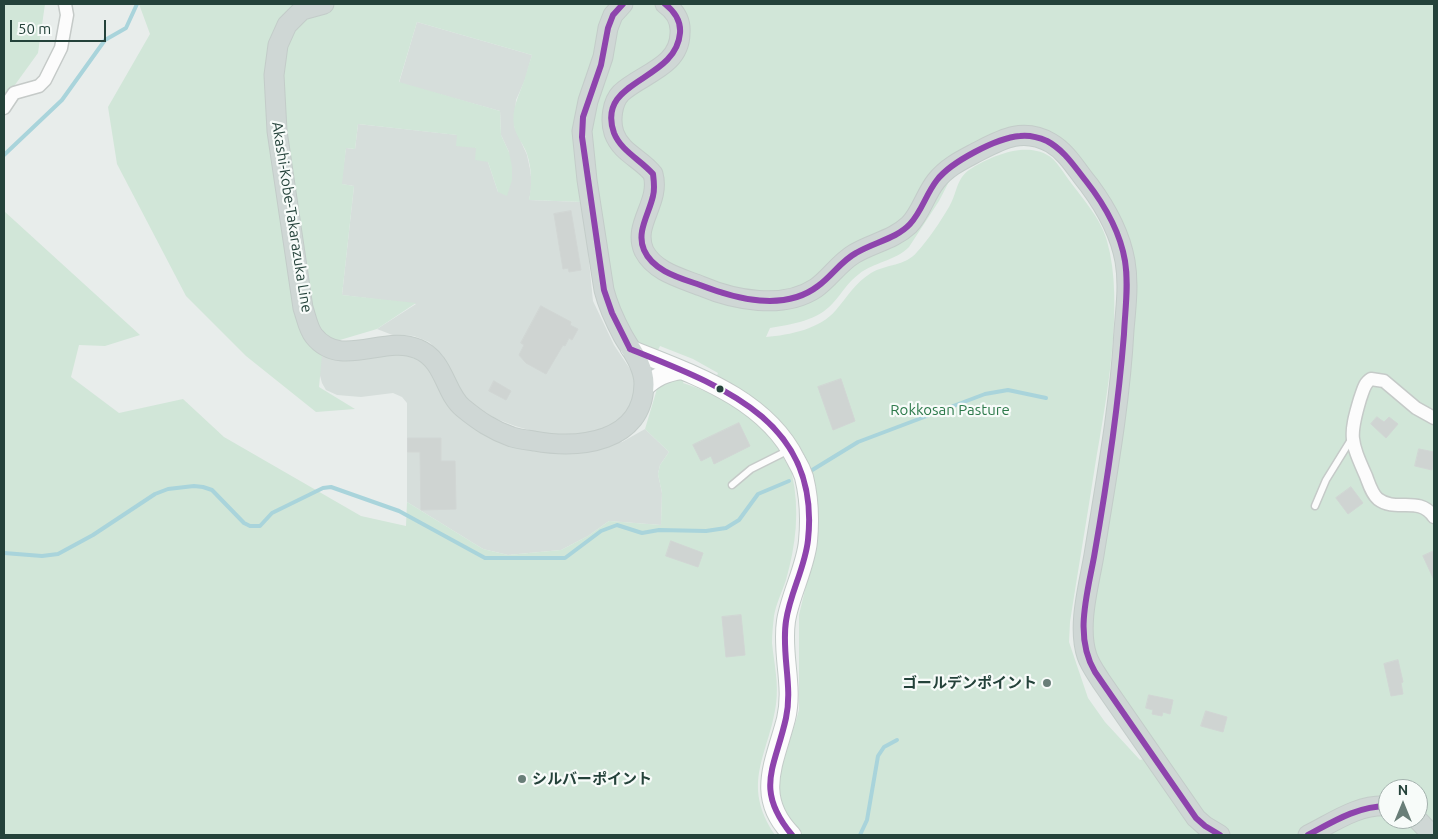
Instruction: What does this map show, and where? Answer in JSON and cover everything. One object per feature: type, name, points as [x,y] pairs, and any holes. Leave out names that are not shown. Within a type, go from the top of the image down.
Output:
[{"type":"main road","name":"Akashi-Kobe-Takarazuka Line","points":[[324,4],[302,10],[288,25],[278,45],[274,75],[277,131],[303,308],[313,335],[322,343],[337,351],[346,352],[396,346],[417,348],[433,359],[459,405],[484,425],[514,438],[547,443],[576,444],[594,441],[621,431],[637,415],[641,406],[644,388],[642,370],[612,313],[604,290],[582,137],[584,116],[603,58],[608,28],[614,15],[623,4]]},
{"type":"main road","points":[[665,4],[674,13],[679,22],[680,36],[676,51],[662,66],[620,94],[613,108],[613,119],[614,134],[623,147],[653,174],[655,191],[643,226],[641,240],[648,258],[657,267],[670,274],[719,294],[734,298],[765,301],[792,297],[808,292],[855,253],[890,239],[907,226],[916,215],[935,182],[949,168],[996,142],[1015,135],[1046,140],[1058,148],[1067,156],[1103,206],[1113,222],[1124,255],[1127,286],[1117,406],[1085,607],[1084,637],[1086,650],[1091,665],[1101,681],[1196,818],[1220,835]]},
{"type":"main road","points":[[1308,835],[1359,809],[1378,806]]},
{"type":"street","points":[[4,108],[14,93],[39,86],[46,80],[61,48],[67,15],[65,4]]},
{"type":"street","points":[[630,349],[712,384],[758,412],[773,426],[796,460],[803,476],[808,508],[808,543],[786,620],[784,640],[789,704],[772,765],[769,785],[770,798],[776,814],[792,835]]},
{"type":"street","points":[[644,388],[660,375],[682,370]]},
{"type":"street","points":[[1434,418],[1416,408],[1384,381],[1371,379],[1364,388],[1353,423],[1352,437],[1353,446],[1360,463],[1371,489],[1378,499],[1390,504],[1420,506],[1427,509],[1434,517]]},
{"type":"lane","points":[[1315,506],[1326,480],[1352,437]]},
{"type":"lane","points":[[732,484],[751,469],[796,460]]},
{"type":"shaded area","points":[[417,22],[532,55],[525,80],[516,100],[514,126],[527,155],[530,169],[532,185],[529,200],[583,202],[593,301],[614,345],[632,372],[634,381],[634,393],[630,406],[622,420],[598,433],[561,435],[536,432],[494,418],[468,400],[459,388],[443,356],[429,342],[414,336],[395,336],[377,329],[416,304],[342,295],[354,186],[341,184],[346,148],[355,149],[358,124],[458,135],[476,148],[488,162],[498,192],[509,152],[501,135],[500,111],[399,83]]},
{"type":"shaded area","points":[[389,352],[421,358],[465,420],[605,446],[622,442],[645,429],[669,452],[660,465],[658,474],[662,493],[661,525],[609,521],[588,536],[561,550],[508,555],[483,549],[407,502],[407,403],[402,397],[393,393],[361,397],[337,395],[326,390],[319,372],[320,355],[343,358]]},
{"type":"green space","points":[[4,4],[45,4],[38,53],[4,100]]},
{"type":"green space","name":"Rokkosan Pasture","points":[[139,4],[1434,4],[1434,835],[805,835],[798,832],[787,817],[780,802],[777,788],[778,762],[794,727],[799,710],[799,615],[813,556],[808,466],[792,474],[796,501],[796,527],[786,580],[774,616],[772,643],[777,696],[773,722],[763,754],[758,784],[759,800],[765,817],[775,835],[4,835],[4,211],[140,335],[105,346],[79,345],[71,377],[119,413],[183,399],[224,437],[361,516],[406,526],[407,502],[483,549],[508,555],[561,550],[588,536],[609,521],[661,525],[662,493],[658,474],[660,465],[669,452],[645,429],[657,389],[662,383],[673,380],[685,379],[683,383],[708,392],[744,413],[765,431],[787,464],[805,456],[783,424],[760,404],[716,378],[718,373],[693,359],[660,346],[658,350],[639,343],[628,332],[616,300],[609,267],[583,202],[529,200],[531,171],[529,160],[515,130],[513,120],[516,103],[532,55],[417,22],[399,82],[500,111],[501,135],[509,152],[512,167],[512,180],[507,196],[498,192],[488,162],[475,160],[476,148],[456,146],[457,135],[358,124],[355,149],[346,148],[342,184],[354,186],[342,295],[416,303],[377,329],[323,345],[319,387],[355,409],[316,412],[246,356],[186,296],[117,164],[108,107],[150,34]],"holes":[[[1037,130],[1120,219],[1127,234],[1135,264],[1091,621],[1092,646],[1115,693],[1156,756],[1140,760],[1105,722],[1088,698],[1069,642],[1070,622],[1112,353],[1114,293],[1112,266],[1107,241],[1100,223],[1055,161],[1043,153],[1033,150],[1022,150],[999,155],[969,170],[962,178],[952,202],[938,224],[926,242],[912,257],[877,270],[865,277],[836,310],[822,322],[794,333],[766,337],[770,328],[804,321],[820,314],[833,303],[855,277],[909,247],[939,201],[953,174]]]},
{"type":"building","points":[[571,211],[581,270],[569,272],[568,268],[563,269],[554,214]]},
{"type":"building","points":[[541,306],[571,322],[570,325],[578,329],[572,340],[569,338],[565,346],[563,345],[546,374],[526,363],[519,355],[524,345],[521,343]]},
{"type":"building","points":[[841,379],[855,421],[833,430],[818,387]]},
{"type":"building","points":[[494,381],[511,391],[506,400],[489,391]]},
{"type":"building","points":[[1377,417],[1384,422],[1389,417],[1398,424],[1386,438],[1371,424]]},
{"type":"building","points":[[739,423],[750,446],[714,464],[711,456],[701,461],[693,445]]},
{"type":"building","points":[[408,438],[441,438],[441,461],[455,461],[456,509],[421,510],[420,452],[408,452]]},
{"type":"building","points":[[1419,449],[1434,452],[1432,470],[1415,466]]},
{"type":"building","points":[[1351,487],[1363,503],[1348,514],[1336,498]]},
{"type":"building","points":[[671,541],[703,553],[698,567],[666,556]]},
{"type":"building","points":[[1434,551],[1434,580],[1423,556]]},
{"type":"building","points":[[741,615],[745,655],[726,657],[722,617]]},
{"type":"building","points":[[1398,660],[1403,682],[1401,683],[1403,694],[1391,696],[1384,664]]},
{"type":"building","points":[[1149,695],[1173,700],[1170,714],[1163,712],[1162,716],[1152,714],[1153,710],[1146,708]]},
{"type":"building","points":[[1206,711],[1227,717],[1223,732],[1201,726]]},
{"type":"waterway","points":[[4,155],[62,100],[105,40],[126,28],[137,4]]},
{"type":"waterway","points":[[809,472],[858,442],[985,394],[1008,390],[1046,398]]},
{"type":"waterway","points":[[4,553],[42,556],[58,554],[93,535],[155,494],[168,489],[194,486],[212,490],[244,523],[250,526],[260,526],[272,513],[323,488],[331,487],[399,511],[485,558],[565,558],[601,531],[617,525],[642,533],[659,530],[706,531],[726,528],[739,520],[758,494],[789,481]]},
{"type":"waterway","points":[[860,835],[867,820],[878,756],[884,747],[897,740]]},
{"type":"transit line","points":[[623,4],[613,15],[608,28],[601,65],[583,117],[582,137],[604,290],[612,313],[630,349]]},
{"type":"transit line","points":[[665,4],[674,13],[679,24],[680,33],[675,49],[665,62],[625,91],[616,101],[611,115],[614,133],[621,145],[653,174],[654,193],[642,230],[642,243],[648,257],[668,273],[729,295],[744,298],[775,301],[805,294],[823,282],[851,256],[892,237],[910,224],[918,214],[937,180],[952,166],[987,146],[1010,138],[1034,137],[1044,140],[1059,149],[1099,199],[1110,218],[1123,250],[1127,288],[1122,362],[1115,418],[1084,616],[1085,645],[1095,672],[1196,818],[1220,835]]},
{"type":"transit line","points":[[630,349],[665,363],[730,394],[758,414],[782,437],[799,465],[808,499],[808,540],[804,561],[786,621],[785,645],[788,706],[771,778],[773,804],[780,819],[792,835]]},
{"type":"transit line","points":[[1308,835],[1356,811],[1378,807]]},
{"type":"place","name":"ゴールデンポイント","points":[[1047,683]]},
{"type":"place","name":"シルバーポイント","points":[[522,779]]}]
